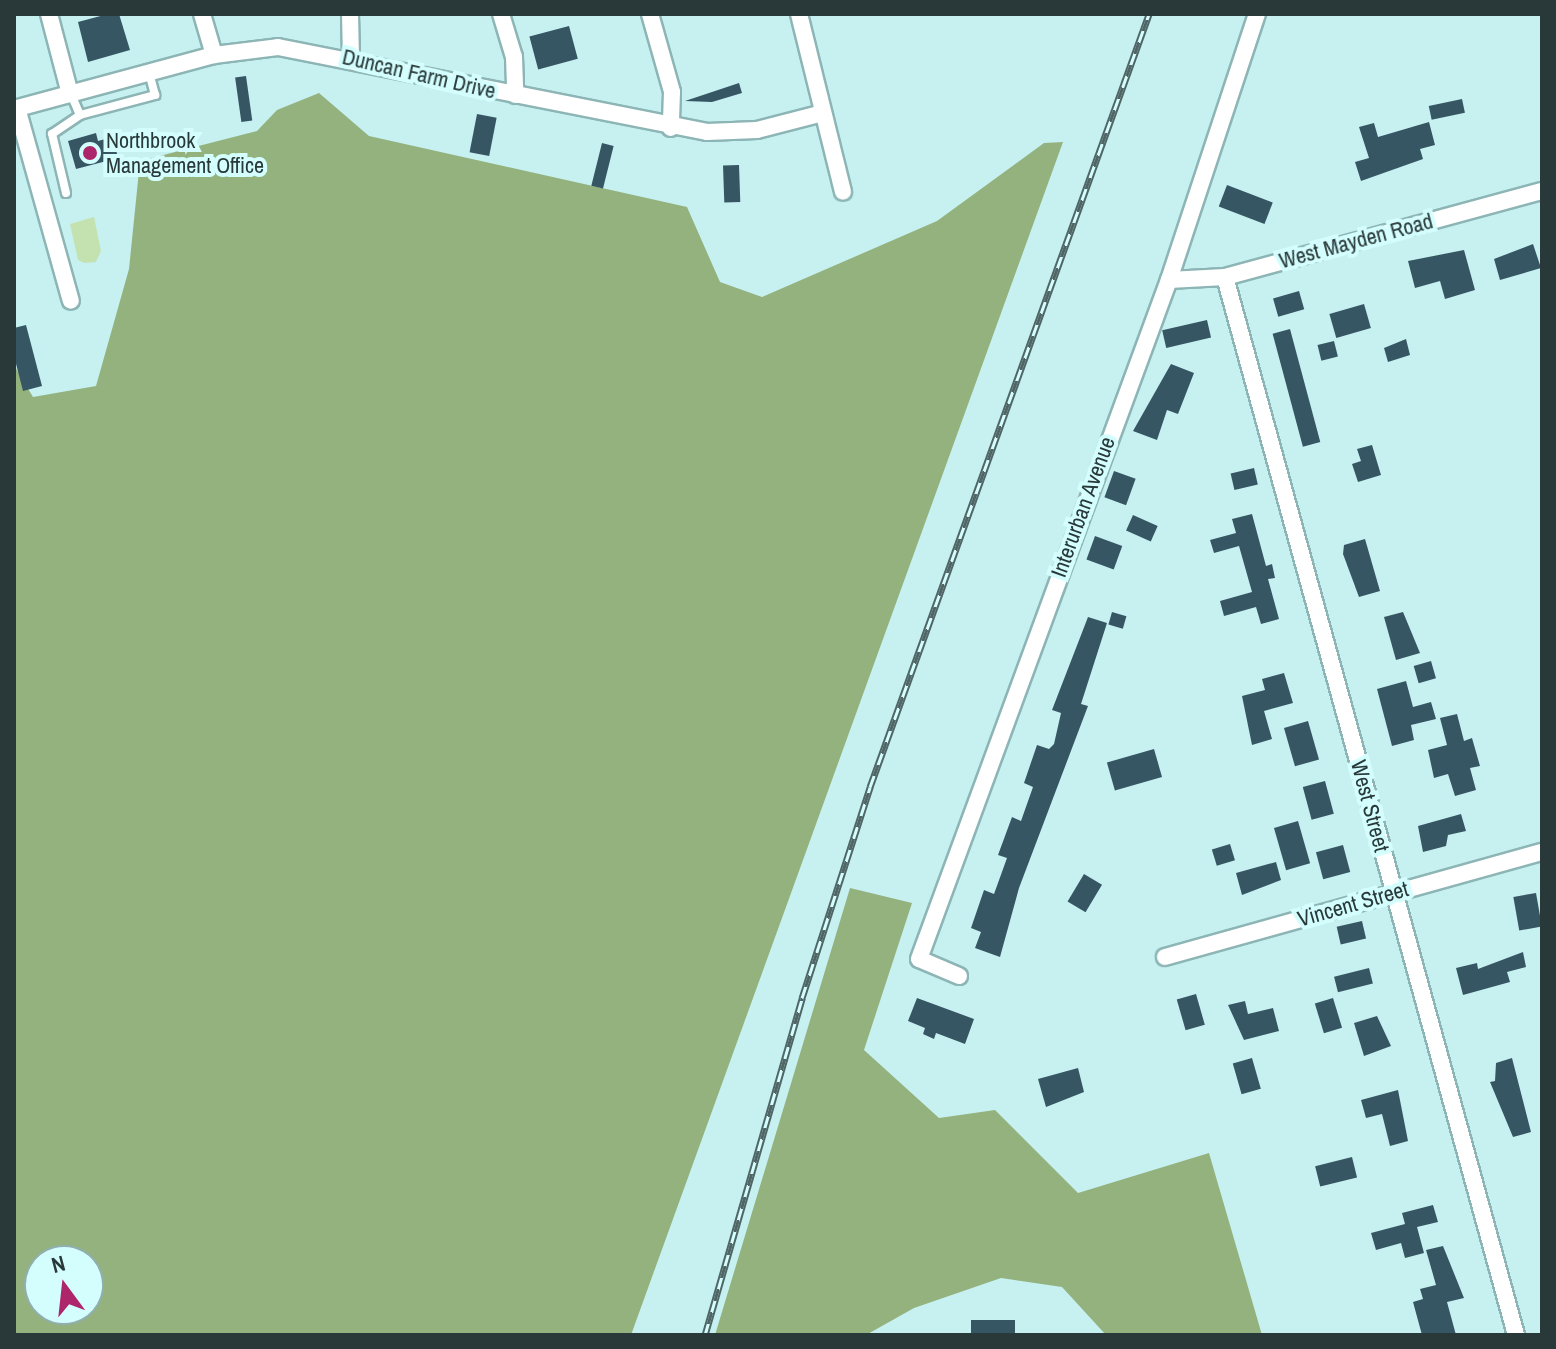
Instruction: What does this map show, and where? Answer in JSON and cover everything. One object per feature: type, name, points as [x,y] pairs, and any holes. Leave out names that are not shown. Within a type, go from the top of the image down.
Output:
[{"type":"street","points":[[49,14],[70,94]]},
{"type":"street","points":[[202,14],[214,55]]},
{"type":"street","points":[[350,14],[351,57]]},
{"type":"street","points":[[501,14],[514,57],[515,95]]},
{"type":"street","points":[[650,14],[672,92],[671,128]]},
{"type":"street","points":[[799,14],[843,192]]},
{"type":"street","name":"Interurban Avenue","points":[[959,976],[919,959],[1169,280],[1257,14]]},
{"type":"street","name":"Duncan Farm Drive","points":[[16,108],[214,55],[278,47],[351,57],[671,128],[739,132],[823,113]]},
{"type":"street","points":[[16,108],[71,301]]},
{"type":"street","name":"West Mayden Road","points":[[1169,280],[1225,277],[1542,191]]},
{"type":"street","name":"West Street","points":[[1225,277],[1516,1335]]},
{"type":"street","name":"Vincent Street","points":[[1165,957],[1542,852]]},
{"type":"lane","points":[[66,193],[52,134],[80,115],[155,95],[149,72]]},
{"type":"lane","points":[[70,94],[80,115]]},
{"type":"green space","points":[[319,93],[369,136],[687,207],[720,282],[762,297],[937,221],[1044,143],[1063,142],[631,1335],[14,1335],[14,365],[33,397],[96,386],[129,269],[140,161],[257,131],[277,110]]},
{"type":"green space","points":[[94,217],[101,251],[96,262],[84,263],[78,260],[70,224]]},
{"type":"green space","points":[[850,888],[912,903],[864,1050],[939,1118],[995,1110],[1078,1193],[1209,1153],[1262,1335],[1106,1335],[1062,1287],[1001,1278],[914,1308],[866,1335],[715,1335]]},
{"type":"building","points":[[119,14],[130,50],[88,62],[78,22]]},
{"type":"building","points":[[569,26],[578,59],[538,69],[529,37]]},
{"type":"building","points":[[246,76],[252,121],[241,122],[235,78]]},
{"type":"building","points":[[739,83],[742,93],[712,102],[685,101]]},
{"type":"building","points":[[1462,99],[1465,113],[1432,120],[1429,106]]},
{"type":"building","points":[[477,114],[497,118],[489,156],[470,152]]},
{"type":"building","points":[[1429,122],[1435,145],[1420,149],[1423,159],[1361,181],[1355,162],[1369,158],[1359,127],[1374,123],[1378,137]]},
{"type":"building","points":[[96,133],[98,141],[113,137],[118,158],[76,169],[68,141]]},
{"type":"building","points":[[602,143],[614,146],[603,189],[591,186]]},
{"type":"building","points":[[739,165],[740,202],[724,203],[723,166]]},
{"type":"building","points":[[1227,185],[1273,203],[1265,224],[1219,206]]},
{"type":"building","points":[[1533,244],[1541,268],[1500,280],[1494,259]]},
{"type":"building","points":[[1464,250],[1475,290],[1445,299],[1440,281],[1415,288],[1408,261]]},
{"type":"building","points":[[1299,291],[1304,309],[1278,317],[1273,298]]},
{"type":"building","points":[[1364,304],[1371,328],[1336,338],[1329,314]]},
{"type":"building","points":[[1207,320],[1211,338],[1166,348],[1162,330]]},
{"type":"building","points":[[26,325],[42,386],[23,391],[14,356],[14,328]]},
{"type":"building","points":[[1290,329],[1320,442],[1303,447],[1273,334]]},
{"type":"building","points":[[1406,339],[1410,355],[1388,362],[1384,348]]},
{"type":"building","points":[[1334,341],[1338,357],[1321,361],[1318,345]]},
{"type":"building","points":[[1171,364],[1194,373],[1178,414],[1167,410],[1157,440],[1133,431]]},
{"type":"building","points":[[1372,445],[1381,475],[1358,482],[1352,464],[1361,461],[1357,449]]},
{"type":"building","points":[[1254,468],[1258,485],[1234,490],[1231,473]]},
{"type":"building","points":[[1114,471],[1136,479],[1126,505],[1104,497]]},
{"type":"building","points":[[1252,514],[1266,566],[1272,564],[1275,578],[1268,579],[1279,619],[1261,624],[1256,607],[1224,616],[1220,601],[1252,592],[1239,546],[1214,553],[1210,540],[1236,533],[1232,519]]},
{"type":"building","points":[[1133,515],[1158,526],[1151,542],[1126,531]]},
{"type":"building","points":[[1095,536],[1122,546],[1114,569],[1086,559]]},
{"type":"building","points":[[1365,539],[1380,591],[1359,597],[1343,554],[1344,545]]},
{"type":"building","points":[[1112,612],[1126,616],[1123,629],[1108,624]]},
{"type":"building","points":[[1403,612],[1420,653],[1396,660],[1384,617]]},
{"type":"building","points":[[1088,617],[1107,623],[1081,704],[1088,706],[1019,888],[1000,957],[975,948],[981,932],[971,928],[984,890],[994,894],[1007,858],[998,855],[1012,817],[1021,821],[1033,787],[1024,783],[1037,745],[1049,749],[1054,744],[1061,713],[1052,710]]},
{"type":"building","points":[[1431,661],[1436,678],[1419,683],[1414,666]]},
{"type":"building","points":[[1284,673],[1293,703],[1264,711],[1272,739],[1252,745],[1242,696],[1265,690],[1262,679]]},
{"type":"building","points":[[1406,681],[1413,707],[1431,702],[1436,719],[1411,725],[1414,740],[1392,746],[1377,689]]},
{"type":"building","points":[[1457,714],[1464,741],[1472,738],[1480,766],[1470,768],[1476,790],[1455,796],[1448,774],[1434,778],[1428,750],[1447,745],[1440,718]]},
{"type":"building","points":[[1308,721],[1319,759],[1295,766],[1284,728]]},
{"type":"building","points":[[1154,749],[1162,777],[1115,790],[1107,763]]},
{"type":"building","points":[[1325,781],[1334,814],[1312,820],[1303,787]]},
{"type":"building","points":[[1461,814],[1466,831],[1448,835],[1446,846],[1423,852],[1418,826]]},
{"type":"building","points":[[1298,821],[1310,863],[1286,870],[1274,828]]},
{"type":"building","points":[[1230,844],[1235,860],[1217,866],[1212,850]]},
{"type":"building","points":[[1343,845],[1350,872],[1323,879],[1316,852]]},
{"type":"building","points":[[1276,862],[1281,880],[1242,895],[1236,873]]},
{"type":"building","points":[[1084,874],[1102,885],[1086,912],[1068,901]]},
{"type":"building","points":[[1536,893],[1542,926],[1519,930],[1513,897]]},
{"type":"building","points":[[1362,921],[1366,939],[1341,944],[1337,927]]},
{"type":"building","points":[[1523,952],[1526,967],[1507,972],[1510,982],[1463,995],[1456,968],[1477,963],[1478,969]]},
{"type":"building","points":[[1369,968],[1373,984],[1338,992],[1334,977]]},
{"type":"building","points":[[1196,994],[1205,1025],[1186,1030],[1177,1000]]},
{"type":"building","points":[[917,998],[974,1019],[965,1044],[936,1033],[934,1039],[923,1034],[925,1028],[908,1021]]},
{"type":"building","points":[[1333,998],[1342,1028],[1324,1033],[1315,1004]]},
{"type":"building","points":[[1245,1001],[1248,1014],[1273,1008],[1279,1031],[1244,1040],[1228,1005]]},
{"type":"building","points":[[1377,1016],[1391,1046],[1364,1056],[1354,1023]]},
{"type":"building","points":[[1252,1058],[1261,1089],[1242,1094],[1233,1064]]},
{"type":"building","points":[[1512,1058],[1531,1132],[1513,1137],[1490,1082],[1495,1081],[1496,1063]]},
{"type":"building","points":[[1078,1068],[1084,1092],[1046,1107],[1038,1079]]},
{"type":"building","points":[[1398,1090],[1408,1141],[1390,1146],[1382,1114],[1366,1118],[1361,1100]]},
{"type":"building","points":[[1352,1157],[1357,1177],[1320,1187],[1315,1166]]},
{"type":"building","points":[[1433,1205],[1438,1222],[1417,1227],[1424,1253],[1405,1258],[1401,1243],[1376,1250],[1371,1233],[1405,1224],[1402,1213]]},
{"type":"building","points":[[1443,1246],[1464,1298],[1447,1302],[1456,1335],[1422,1335],[1413,1302],[1423,1299],[1420,1289],[1436,1285],[1426,1250]]},
{"type":"building","points":[[971,1320],[1015,1320],[1015,1335],[971,1335]]},
{"type":"railway","points":[[705,1335],[802,998],[870,787],[1149,14]]},
{"type":"place","name":"Northbrook Management Office","points":[[90,153]]}]
